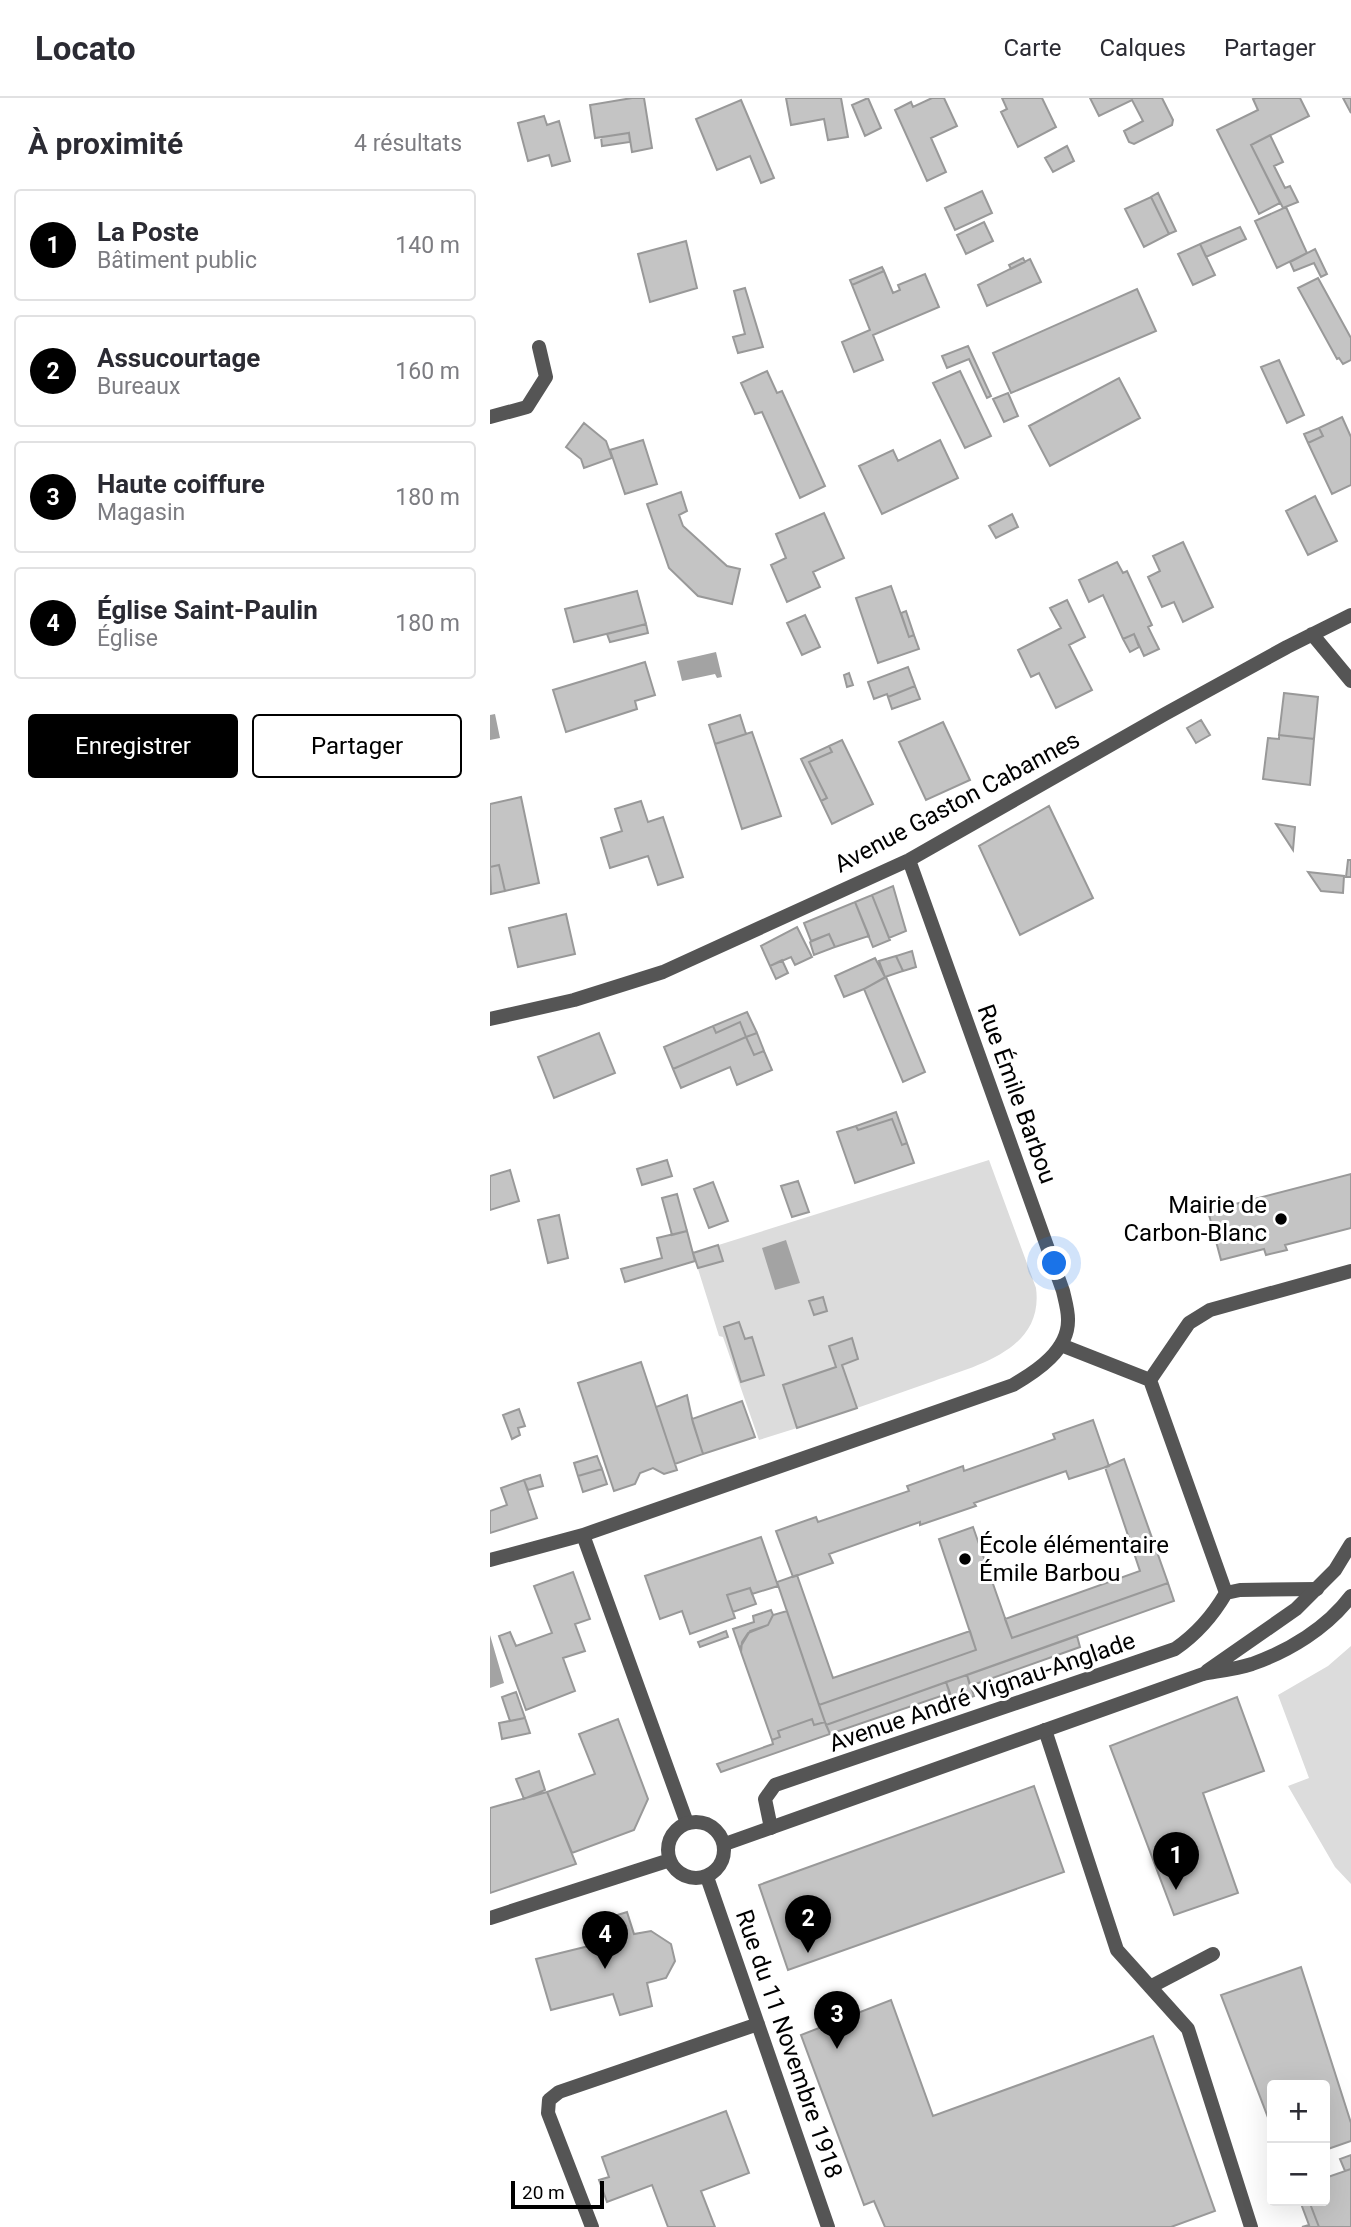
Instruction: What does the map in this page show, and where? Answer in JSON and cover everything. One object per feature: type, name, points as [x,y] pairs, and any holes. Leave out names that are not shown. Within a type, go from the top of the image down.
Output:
[{"type":"street","points":[[490,417],[527,407],[546,377],[538,347]]},
{"type":"street","name":"Avenue Gaston Cabannes","points":[[490,1019],[574,1000],[663,972],[909,860],[1165,714],[1351,615]]},
{"type":"street","points":[[1312,634],[1351,681]]},
{"type":"street","name":"Rue Émile Barbou","points":[[909,860],[1063,1292],[1069,1321],[1061,1345]]},
{"type":"street","points":[[1150,1380],[1189,1323],[1209,1310],[1351,1271]]},
{"type":"street","points":[[490,1560],[583,1535],[1013,1385],[1046,1362],[1061,1345],[1150,1380],[1226,1593],[1240,1590],[1317,1589]]},
{"type":"street","points":[[583,1535],[687,1823]]},
{"type":"street","points":[[1203,1674],[1296,1609],[1335,1570],[1351,1544]]},
{"type":"street","name":"Avenue André Vignau-Anglade","points":[[771,1828],[765,1799],[775,1786],[1175,1649],[1200,1629],[1226,1593]]},
{"type":"street","points":[[725,1844],[1203,1674],[1251,1664],[1282,1651],[1317,1630],[1342,1608],[1351,1596]]},
{"type":"street","points":[[1045,1730],[1117,1950],[1188,2029],[1251,2227]]},
{"type":"street","points":[[697,1821],[715,1828],[725,1844],[721,1864],[707,1877],[698,1879],[681,1874],[670,1860],[668,1851],[673,1834],[679,1827],[697,1821]]},
{"type":"street","points":[[490,1918],[670,1860]]},
{"type":"street","name":"Rue du 11 Novembre 1918","points":[[707,1877],[828,2227]]},
{"type":"street","points":[[1150,1987],[1213,1954]]},
{"type":"street","points":[[592,2227],[548,2113],[549,2100],[559,2092],[758,2024]]},
{"type":"shaded area","points":[[716,652],[722,677],[717,678],[715,674],[682,681],[677,661]]},
{"type":"shaded area","points":[[495,714],[500,738],[490,740],[490,715]]},
{"type":"shaded area","points":[[989,1160],[1036,1288],[1036,1309],[1030,1326],[1019,1340],[988,1361],[857,1408],[842,1365],[858,1359],[852,1339],[829,1347],[836,1367],[783,1385],[797,1428],[759,1440],[723,1337],[719,1336],[693,1253]]},
{"type":"shaded area","points":[[786,1240],[800,1283],[775,1290],[762,1248]]},
{"type":"shaded area","points":[[490,1635],[504,1683],[490,1688]]},
{"type":"shaded area","points":[[1351,1646],[1351,1884],[1335,1867],[1288,1786],[1309,1778],[1278,1695],[1328,1666]]},
{"type":"building","points":[[644,98],[652,148],[632,152],[629,133],[595,138],[590,105]]},
{"type":"building","points":[[786,98],[841,98],[848,137],[828,140],[824,119],[791,125]]},
{"type":"building","points":[[868,98],[881,128],[865,136],[852,105]]},
{"type":"building","points":[[932,98],[944,98],[957,126],[931,138],[946,172],[927,181],[895,110],[911,102],[913,107]]},
{"type":"building","points":[[1002,98],[1042,98],[1056,127],[1018,147],[1001,112],[1007,109]]},
{"type":"building","points":[[1090,98],[1162,98],[1173,120],[1172,125],[1134,144],[1129,142],[1124,131],[1143,121],[1132,100],[1099,116]]},
{"type":"building","points":[[1300,98],[1309,116],[1251,145],[1280,203],[1259,214],[1217,130],[1258,110],[1253,99]]},
{"type":"building","points":[[1343,98],[1351,98],[1351,113]]},
{"type":"building","points":[[741,100],[774,178],[761,183],[750,156],[717,170],[696,119]]},
{"type":"building","points":[[544,116],[547,125],[559,121],[570,161],[552,166],[549,155],[528,161],[518,123]]},
{"type":"building","points":[[629,133],[630,142],[602,146],[601,137]]},
{"type":"building","points":[[1270,135],[1283,162],[1274,166],[1285,188],[1290,186],[1298,202],[1283,208],[1251,145]]},
{"type":"building","points":[[1067,146],[1074,161],[1053,172],[1045,158]]},
{"type":"building","points":[[982,191],[992,213],[955,230],[945,208]]},
{"type":"building","points":[[1158,193],[1176,231],[1169,234],[1151,197]]},
{"type":"building","points":[[1151,197],[1169,234],[1144,247],[1125,209]]},
{"type":"building","points":[[1286,207],[1307,253],[1277,268],[1255,221]]},
{"type":"building","points":[[984,222],[993,241],[966,254],[957,235]]},
{"type":"building","points":[[1240,227],[1246,239],[1206,257],[1200,244]]},
{"type":"building","points":[[686,241],[697,288],[650,302],[638,254]]},
{"type":"building","points":[[1200,244],[1215,275],[1193,285],[1178,254]]},
{"type":"building","points":[[1315,249],[1327,274],[1321,277],[1314,263],[1294,271],[1290,262]]},
{"type":"building","points":[[1023,258],[1025,262],[1011,269],[1009,265]]},
{"type":"building","points":[[1030,259],[1041,282],[987,306],[978,285]]},
{"type":"building","points":[[882,267],[884,271],[852,285],[850,280]]},
{"type":"building","points":[[884,271],[893,293],[900,290],[898,285],[925,274],[939,307],[873,335],[883,360],[854,372],[842,342],[870,330],[852,285]]},
{"type":"building","points":[[1318,278],[1351,338],[1351,360],[1343,364],[1337,359],[1298,288]]},
{"type":"building","points":[[745,288],[763,347],[738,353],[733,337],[745,334],[734,291]]},
{"type":"building","points":[[1137,289],[1156,331],[1011,393],[993,353]]},
{"type":"building","points":[[968,346],[991,396],[987,398],[969,359],[947,368],[942,356]]},
{"type":"building","points":[[1279,360],[1304,415],[1287,423],[1261,367]]},
{"type":"building","points":[[767,371],[777,393],[782,391],[825,486],[800,498],[762,412],[755,414],[741,383]]},
{"type":"building","points":[[960,371],[991,436],[965,448],[933,383]]},
{"type":"building","points":[[1119,378],[1140,418],[1050,466],[1029,426]]},
{"type":"building","points":[[1008,393],[1018,416],[1004,422],[993,399]]},
{"type":"building","points":[[1342,417],[1351,437],[1351,485],[1332,494],[1308,443],[1323,436],[1319,428]]},
{"type":"building","points":[[584,423],[606,441],[612,458],[584,468],[581,459],[566,447]]},
{"type":"building","points":[[1319,428],[1323,436],[1308,443],[1304,434]]},
{"type":"building","points":[[643,440],[657,484],[625,494],[610,450]]},
{"type":"building","points":[[940,440],[958,478],[882,514],[859,466],[893,450],[898,461]]},
{"type":"building","points":[[681,492],[687,511],[679,515],[683,526],[727,566],[740,569],[732,604],[698,596],[669,568],[647,504]]},
{"type":"building","points":[[1315,496],[1337,541],[1308,555],[1286,511]]},
{"type":"building","points":[[824,513],[844,558],[813,572],[820,587],[787,602],[771,565],[786,558],[776,534]]},
{"type":"building","points":[[1012,514],[1018,527],[996,538],[989,526]]},
{"type":"building","points":[[1183,542],[1213,607],[1183,622],[1174,602],[1162,607],[1148,577],[1160,571],[1153,556]]},
{"type":"building","points":[[1117,562],[1123,573],[1127,571],[1152,625],[1148,627],[1159,649],[1144,656],[1134,634],[1123,639],[1103,595],[1089,602],[1079,580]]},
{"type":"building","points":[[891,586],[909,637],[914,635],[919,649],[878,663],[856,598]]},
{"type":"building","points":[[637,591],[646,624],[574,642],[565,609]]},
{"type":"building","points":[[1067,600],[1085,637],[1069,645],[1092,690],[1056,708],[1039,673],[1031,677],[1018,650],[1061,628],[1050,608]]},
{"type":"building","points":[[906,611],[914,635],[909,637],[901,613]]},
{"type":"building","points":[[805,615],[820,647],[802,655],[787,623]]},
{"type":"building","points":[[646,624],[648,633],[610,642],[607,634]]},
{"type":"building","points":[[1134,634],[1139,647],[1130,652],[1123,639]]},
{"type":"building","points":[[645,662],[655,695],[635,701],[637,709],[566,732],[553,690]]},
{"type":"building","points":[[908,667],[915,686],[888,697],[887,694],[874,699],[868,682]]},
{"type":"building","points":[[849,673],[853,685],[847,687],[844,675]]},
{"type":"building","points":[[915,686],[920,699],[892,709],[888,697]]},
{"type":"building","points":[[1284,693],[1318,697],[1314,739],[1279,735]]},
{"type":"building","points":[[740,715],[746,734],[715,744],[709,725]]},
{"type":"building","points":[[1201,720],[1210,735],[1196,743],[1187,728]]},
{"type":"building","points":[[943,722],[970,780],[926,800],[899,742]]},
{"type":"building","points":[[752,732],[781,816],[742,829],[715,744]]},
{"type":"building","points":[[1279,735],[1314,739],[1310,785],[1263,779],[1268,738],[1279,739]]},
{"type":"building","points":[[842,740],[873,804],[832,824],[821,801],[827,798],[809,762],[832,752],[829,746]]},
{"type":"building","points":[[829,746],[832,752],[809,762],[827,798],[821,801],[801,759]]},
{"type":"building","points":[[521,797],[539,883],[505,891],[499,865],[490,867],[490,804]]},
{"type":"building","points":[[641,801],[648,822],[663,817],[683,877],[658,885],[648,856],[610,868],[601,838],[622,831],[615,809]]},
{"type":"building","points":[[1049,806],[1093,898],[1020,935],[979,846]]},
{"type":"building","points":[[1276,824],[1295,827],[1293,850]]},
{"type":"building","points":[[1348,860],[1351,860],[1351,877],[1346,877]]},
{"type":"building","points":[[499,865],[505,891],[491,894],[490,867]]},
{"type":"building","points":[[1308,872],[1344,876],[1343,893],[1321,891]]},
{"type":"building","points":[[893,886],[906,931],[889,938],[872,895]]},
{"type":"building","points":[[872,895],[890,940],[873,947],[855,902]]},
{"type":"building","points":[[855,902],[869,936],[835,947],[829,934],[811,941],[804,923]]},
{"type":"building","points":[[566,914],[575,954],[518,967],[509,928]]},
{"type":"building","points":[[797,927],[812,957],[795,965],[791,957],[770,966],[761,946]]},
{"type":"building","points":[[829,934],[835,947],[814,955],[810,942]]},
{"type":"building","points":[[912,951],[916,967],[903,971],[896,956]]},
{"type":"building","points":[[896,956],[903,971],[885,977],[879,961]]},
{"type":"building","points":[[875,958],[885,977],[844,997],[835,976]]},
{"type":"building","points":[[782,960],[788,973],[776,979],[770,966]]},
{"type":"building","points":[[886,977],[925,1072],[903,1082],[864,989]]},
{"type":"building","points":[[747,1012],[757,1033],[746,1037],[740,1022],[716,1033],[713,1026]]},
{"type":"building","points":[[740,1022],[746,1037],[673,1069],[664,1047],[713,1026],[716,1033]]},
{"type":"building","points":[[599,1033],[615,1073],[554,1098],[538,1057]]},
{"type":"building","points":[[757,1033],[764,1051],[754,1055],[746,1037]]},
{"type":"building","points":[[746,1037],[754,1055],[764,1051],[772,1070],[737,1085],[730,1067],[681,1088],[673,1069]]},
{"type":"building","points":[[896,1112],[907,1143],[902,1145],[892,1119],[858,1130],[856,1126]]},
{"type":"building","points":[[892,1119],[902,1145],[907,1143],[914,1163],[855,1183],[837,1132],[856,1126],[858,1130]]},
{"type":"building","points":[[667,1160],[672,1176],[642,1185],[637,1169]]},
{"type":"building","points":[[510,1170],[519,1201],[490,1210],[490,1176]]},
{"type":"building","name":"Mairie de Carbon-Blanc","points":[[1351,1174],[1351,1228],[1285,1245],[1287,1250],[1266,1255],[1264,1249],[1221,1260],[1208,1211]]},
{"type":"building","points":[[798,1181],[809,1212],[792,1217],[781,1186]]},
{"type":"building","points":[[713,1182],[728,1221],[709,1228],[694,1189]]},
{"type":"building","points":[[677,1194],[687,1231],[672,1235],[662,1198]]},
{"type":"building","points":[[559,1215],[568,1258],[548,1263],[538,1220]]},
{"type":"building","points":[[687,1231],[695,1261],[625,1282],[621,1269],[662,1258],[657,1238]]},
{"type":"building","points":[[718,1245],[723,1261],[698,1268],[693,1253]]},
{"type":"building","points":[[823,1297],[827,1311],[814,1315],[809,1301]]},
{"type":"building","points":[[739,1322],[745,1339],[752,1337],[764,1375],[741,1382],[724,1327]]},
{"type":"building","points":[[852,1338],[858,1359],[842,1365],[857,1408],[797,1428],[783,1385],[836,1367],[829,1346]]},
{"type":"building","points":[[641,1362],[677,1470],[664,1474],[653,1468],[640,1473],[635,1484],[614,1491],[578,1383]]},
{"type":"building","points":[[687,1395],[703,1454],[675,1464],[656,1407]]},
{"type":"building","points":[[742,1401],[755,1437],[703,1454],[692,1419]]},
{"type":"building","points":[[519,1409],[525,1426],[518,1428],[520,1435],[512,1439],[503,1415]]},
{"type":"building","points":[[1093,1420],[1109,1466],[1069,1479],[1066,1471],[974,1503],[976,1506],[920,1525],[920,1522],[829,1554],[833,1563],[793,1577],[776,1531],[816,1517],[818,1522],[909,1491],[907,1486],[963,1466],[964,1471],[1055,1439],[1053,1434]]},
{"type":"building","points":[[597,1456],[602,1469],[578,1476],[574,1463]]},
{"type":"building","points":[[1124,1459],[1168,1583],[1012,1638],[1005,1619],[1140,1571],[1105,1467]]},
{"type":"building","points":[[602,1469],[607,1484],[583,1492],[578,1476]]},
{"type":"building","points":[[540,1475],[543,1486],[528,1490],[524,1480]]},
{"type":"building","points":[[524,1480],[537,1518],[490,1533],[490,1511],[507,1505],[501,1488]]},
{"type":"building","points":[[973,1527],[1012,1638],[1168,1583],[1174,1601],[826,1725],[819,1705],[976,1650],[939,1539]]},
{"type":"building","points":[[761,1537],[778,1586],[752,1594],[750,1588],[727,1595],[735,1618],[690,1634],[682,1611],[660,1619],[645,1576]]},
{"type":"building","points":[[573,1572],[590,1619],[575,1624],[585,1651],[563,1658],[575,1691],[526,1710],[499,1636],[510,1632],[516,1646],[552,1633],[534,1586]]},
{"type":"building","points":[[797,1575],[833,1678],[970,1631],[976,1650],[819,1705],[777,1582]]},
{"type":"building","points":[[750,1588],[756,1604],[733,1612],[727,1595]]},
{"type":"building","points":[[771,1610],[773,1615],[768,1625],[748,1633],[742,1642],[741,1652],[733,1629],[754,1622],[753,1616]]},
{"type":"building","points":[[787,1611],[825,1722],[814,1725],[812,1719],[778,1731],[780,1737],[772,1740],[741,1646],[750,1631],[768,1625],[773,1615]]},
{"type":"building","points":[[726,1631],[728,1637],[700,1647],[698,1642]]},
{"type":"building","points":[[1077,1636],[1080,1647],[970,1686],[967,1675]]},
{"type":"building","points":[[967,1675],[974,1696],[953,1703],[946,1682]]},
{"type":"building","points":[[946,1682],[950,1693],[830,1734],[826,1725]]},
{"type":"building","points":[[516,1692],[525,1718],[510,1721],[502,1697]]},
{"type":"building","points":[[1237,1697],[1264,1771],[1203,1793],[1238,1893],[1174,1915],[1110,1746]]},
{"type":"building","points":[[525,1718],[530,1733],[502,1739],[499,1723]]},
{"type":"building","points":[[618,1719],[648,1799],[634,1830],[572,1853],[547,1792],[595,1774],[579,1734]]},
{"type":"building","points":[[812,1719],[814,1725],[825,1722],[830,1734],[721,1772],[717,1764],[773,1744],[772,1740],[780,1737],[778,1731]]},
{"type":"building","points":[[539,1771],[545,1790],[524,1799],[516,1779]]},
{"type":"building","points":[[1034,1786],[1064,1872],[788,1970],[759,1885]]},
{"type":"building","points":[[547,1792],[576,1864],[490,1893],[490,1808]]},
{"type":"building","points":[[627,1912],[634,1934],[651,1931],[671,1944],[675,1961],[666,1978],[647,1983],[652,2006],[620,2015],[613,1994],[551,2010],[536,1959],[601,1943],[595,1922]]},
{"type":"building","points":[[1301,1967],[1351,2123],[1351,2141],[1330,2148],[1330,2080],[1267,2080],[1267,2115],[1221,1995]]},
{"type":"building","points":[[891,2000],[933,2116],[1153,2036],[1215,2211],[1171,2227],[885,2227],[874,2201],[864,2205],[801,2035]]},
{"type":"building","points":[[726,2111],[749,2173],[701,2191],[715,2227],[668,2227],[652,2185],[607,2202],[599,2180],[609,2177],[602,2157]]},
{"type":"building","points":[[1351,2155],[1351,2169],[1345,2171],[1340,2159]]},
{"type":"building","points":[[1351,2169],[1351,2227],[1319,2227],[1311,2206],[1330,2206],[1330,2176]]},
{"type":"building","points":[[1302,2206],[1311,2206],[1319,2227],[1302,2227],[1309,2225]]},
{"type":"place","name":"Mairie de Carbon-Blanc","points":[[1281,1219]]},
{"type":"place","name":"École élémentaire Émile Barbou","points":[[965,1559]]},
{"type":"place","name":"La Poste","points":[[1176,1890]]},
{"type":"place","name":"Assucourtage","points":[[808,1953]]},
{"type":"place","name":"Église Saint-Paulin","points":[[605,1969]]},
{"type":"place","name":"Haute coiffure","points":[[837,2049]]}]
